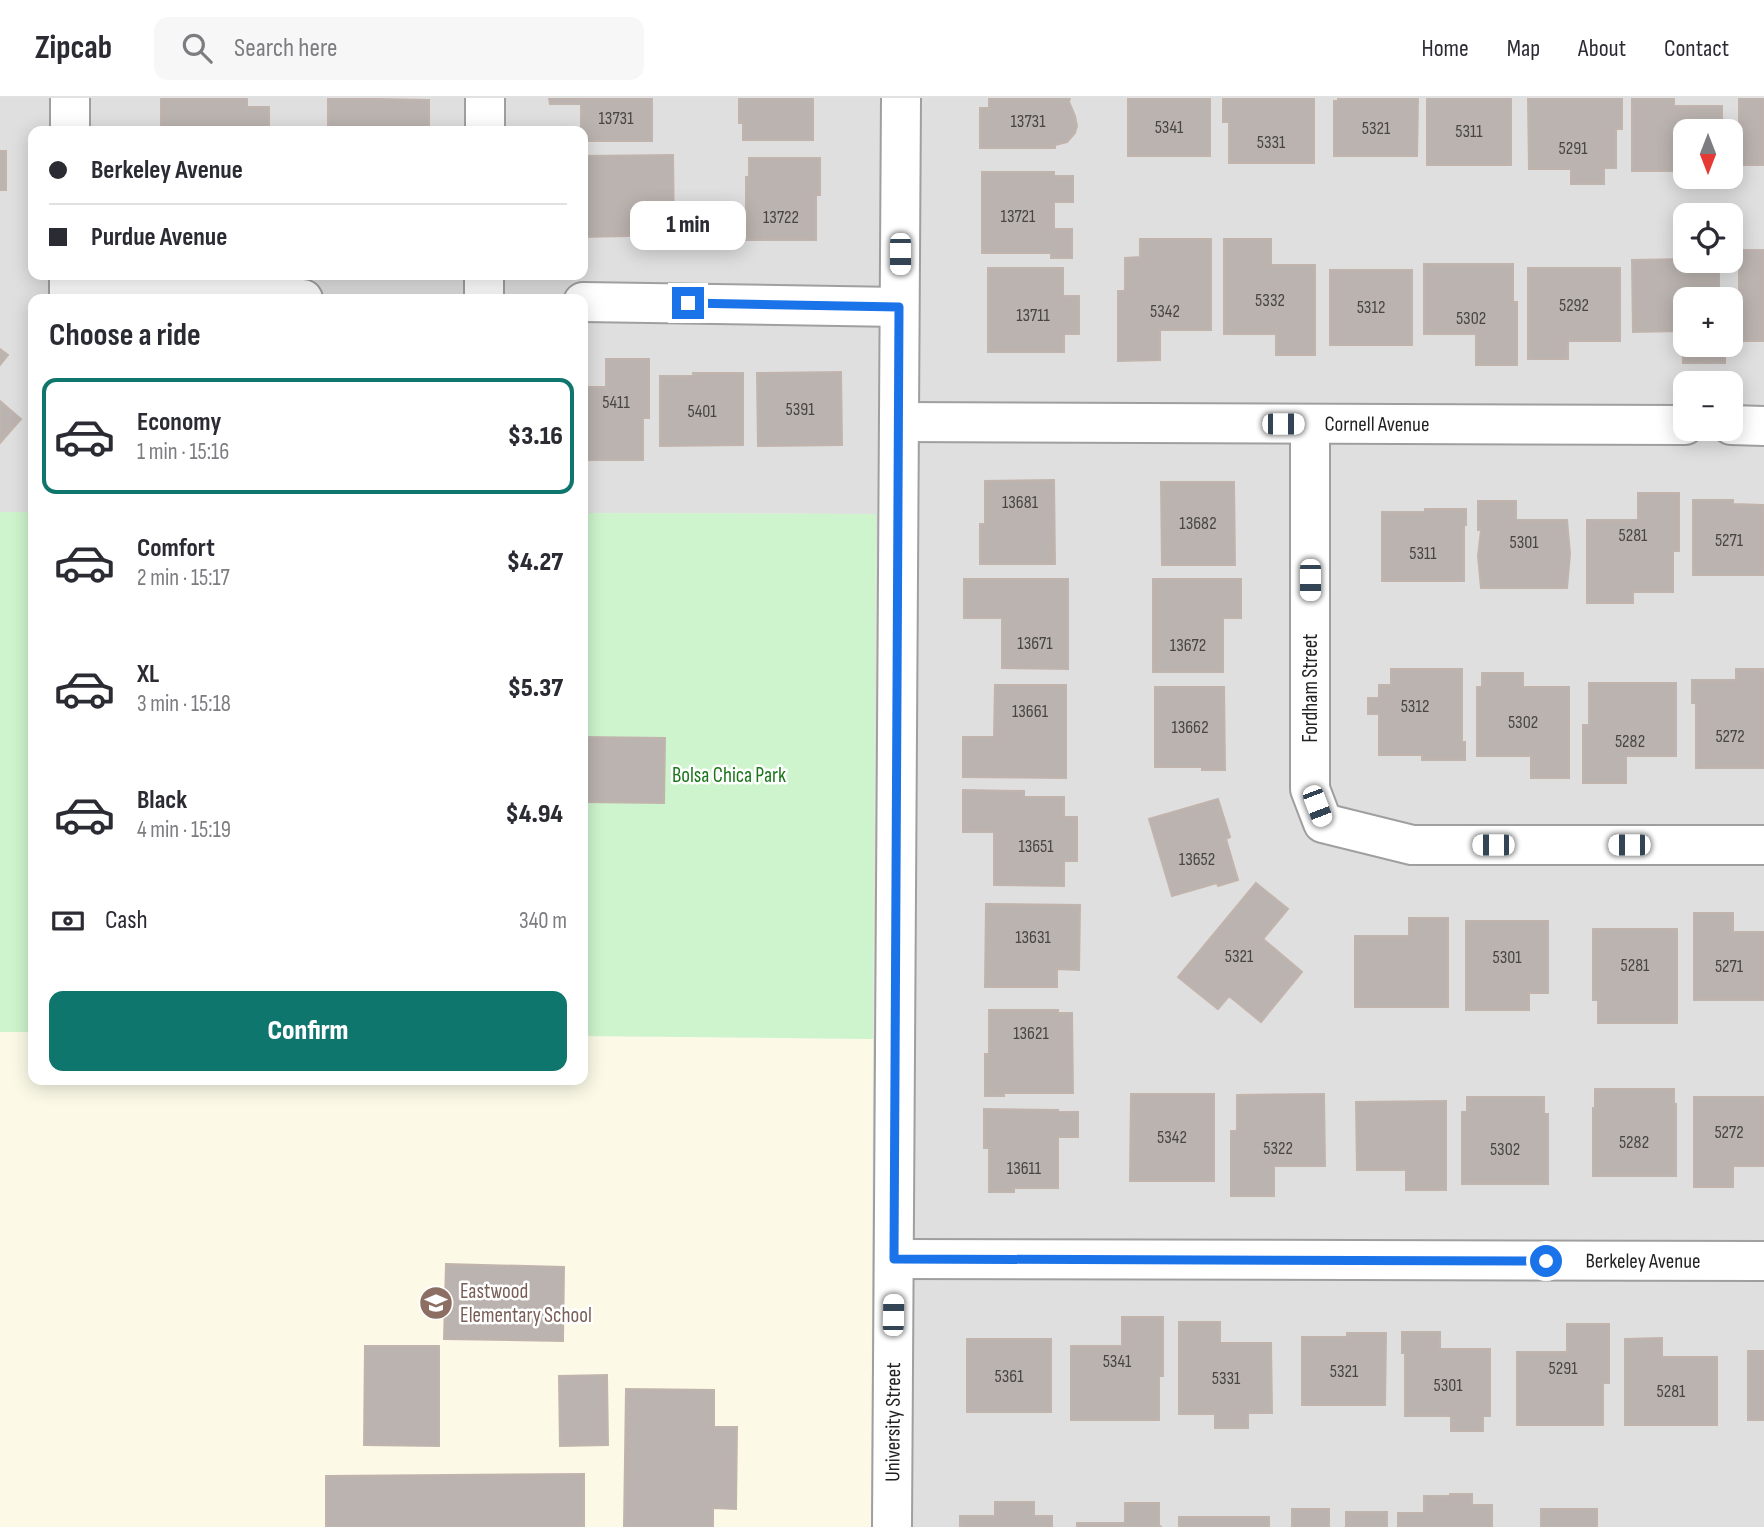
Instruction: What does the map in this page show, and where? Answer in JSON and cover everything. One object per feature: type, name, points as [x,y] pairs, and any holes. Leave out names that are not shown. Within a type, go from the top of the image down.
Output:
[{"type":"street","points":[[70,98],[70,126]]},
{"type":"street","points":[[485,98],[485,126]]},
{"type":"street","name":"University Street","points":[[892,1527],[901,98]]},
{"type":"street","points":[[69,286],[213,294]]},
{"type":"street","points":[[588,302],[899,307]]},
{"type":"street","name":"Cornell Avenue","points":[[899,422],[1673,425]]},
{"type":"street","name":"Fordham Street","points":[[1310,424],[1310,789],[1323,823],[1412,845],[1764,845]]},
{"type":"street","points":[[1743,425],[1764,426]]},
{"type":"street","name":"Berkeley Avenue","points":[[894,1259],[1764,1261]]},
{"type":"shaded area","points":[[0,98],[1764,98],[1764,1527],[871,1527],[876,514],[588,513],[588,294],[28,294],[28,512],[0,512]]},
{"type":"shaded area","name":"Eastwood Elementary School","points":[[0,1032],[28,1032],[28,1085],[588,1085],[588,1036],[873,1039],[871,1527],[0,1527]]},
{"type":"green space","points":[[0,512],[28,512],[28,1032],[0,1032]]},
{"type":"green space","name":"Bolsa Chica Park","points":[[588,513],[876,514],[873,1039],[588,1036]]},
{"type":"building","points":[[161,98],[247,98],[247,107],[269,107],[269,126],[161,126]]},
{"type":"building","points":[[328,98],[429,100],[429,126],[328,126]]},
{"type":"building","points":[[549,98],[652,98],[652,141],[588,141],[588,126],[581,126],[581,104],[550,104]]},
{"type":"building","points":[[739,98],[813,98],[813,140],[743,140],[743,123],[739,123]]},
{"type":"building","points":[[989,98],[1070,98],[1077,126],[1075,133],[1067,142],[1055,145],[1055,148],[980,148],[980,108],[989,108]]},
{"type":"building","points":[[1128,98],[1210,98],[1210,156],[1128,156]]},
{"type":"building","points":[[1223,98],[1314,98],[1314,163],[1229,163],[1229,122],[1223,122]]},
{"type":"building","points":[[1338,98],[1418,98],[1417,156],[1334,156],[1334,101],[1338,101]]},
{"type":"building","points":[[1427,98],[1511,98],[1511,165],[1427,165]]},
{"type":"building","points":[[1528,98],[1622,98],[1622,129],[1616,129],[1616,168],[1604,168],[1604,184],[1571,184],[1571,169],[1529,169]]},
{"type":"building","points":[[1632,98],[1674,98],[1674,106],[1722,106],[1722,119],[1673,119],[1673,171],[1632,171]]},
{"type":"building","points":[[1739,98],[1764,98],[1764,165],[1743,165],[1743,119],[1739,119]]},
{"type":"building","points":[[0,151],[6,151],[6,190],[0,190]]},
{"type":"building","points":[[673,155],[674,235],[588,237],[588,156]]},
{"type":"building","points":[[749,158],[820,158],[820,195],[816,195],[816,240],[746,240],[746,177],[749,177]]},
{"type":"building","points":[[982,172],[1054,172],[1054,176],[1073,176],[1073,202],[1054,202],[1054,229],[1072,229],[1072,258],[1051,258],[1051,253],[982,253]]},
{"type":"building","points":[[1140,239],[1211,239],[1211,330],[1160,330],[1160,360],[1118,361],[1118,291],[1125,291],[1125,258],[1140,257]]},
{"type":"building","points":[[1224,239],[1271,239],[1271,265],[1315,265],[1315,355],[1276,355],[1276,334],[1224,334]]},
{"type":"building","points":[[1743,250],[1764,250],[1764,341],[1743,341],[1743,287],[1739,287],[1739,273],[1743,273]]},
{"type":"building","points":[[1673,259],[1673,273],[1719,273],[1719,287],[1673,287],[1673,331],[1633,332],[1632,260]]},
{"type":"building","points":[[1424,264],[1513,264],[1513,302],[1517,302],[1517,365],[1476,365],[1476,334],[1424,334]]},
{"type":"building","points":[[988,268],[1063,268],[1063,296],[1079,296],[1079,334],[1064,334],[1064,352],[988,352]]},
{"type":"building","points":[[1528,268],[1620,268],[1620,341],[1568,341],[1568,359],[1528,359]]},
{"type":"building","points":[[1330,270],[1412,270],[1412,345],[1330,345]]},
{"type":"building","points":[[0,349],[8,355],[0,365]]},
{"type":"building","points":[[1683,357],[1725,357],[1725,363],[1683,363]]},
{"type":"building","points":[[606,359],[649,359],[649,418],[643,418],[643,460],[588,460],[588,387],[606,387]]},
{"type":"building","points":[[841,372],[842,445],[758,446],[757,373]]},
{"type":"building","points":[[693,373],[743,373],[743,445],[660,446],[660,376],[693,376]]},
{"type":"building","points":[[0,401],[21,419],[0,443]]},
{"type":"building","points":[[1054,480],[1055,564],[980,564],[980,524],[985,524],[985,481]]},
{"type":"building","points":[[1161,482],[1234,482],[1235,565],[1162,565]]},
{"type":"building","points":[[1638,493],[1679,493],[1679,551],[1673,551],[1673,592],[1633,592],[1633,603],[1587,603],[1587,520],[1638,520]]},
{"type":"building","points":[[1693,500],[1733,500],[1733,504],[1764,505],[1764,575],[1693,575]]},
{"type":"building","points":[[1478,501],[1516,501],[1516,520],[1567,520],[1570,554],[1567,588],[1481,588]]},
{"type":"building","points":[[1425,509],[1466,509],[1464,581],[1382,581],[1382,512],[1425,512]]},
{"type":"building","points":[[964,579],[1068,579],[1068,669],[1002,668],[1002,618],[964,618]]},
{"type":"building","points":[[1153,579],[1241,579],[1241,618],[1223,618],[1223,672],[1153,672]]},
{"type":"building","points":[[1391,669],[1462,669],[1462,742],[1465,742],[1465,760],[1422,760],[1422,755],[1379,755],[1379,714],[1368,714],[1368,698],[1379,698],[1379,685],[1391,685]]},
{"type":"building","points":[[1736,669],[1764,669],[1764,768],[1696,768],[1696,703],[1692,703],[1692,680],[1736,680]]},
{"type":"building","points":[[1482,673],[1523,673],[1523,687],[1569,687],[1569,778],[1531,778],[1531,756],[1477,756],[1477,687],[1482,687]]},
{"type":"building","points":[[1589,683],[1676,683],[1676,756],[1626,756],[1626,783],[1583,783],[1583,725],[1589,725]]},
{"type":"building","points":[[995,685],[1066,685],[1066,778],[963,777],[963,737],[994,737]]},
{"type":"building","points":[[1155,687],[1224,687],[1225,770],[1155,767]]},
{"type":"building","points":[[588,737],[665,738],[664,803],[588,802]]},
{"type":"building","points":[[963,790],[1024,791],[1024,797],[1064,797],[1064,817],[1077,817],[1077,861],[1064,861],[1064,886],[994,885],[994,832],[963,832]]},
{"type":"building","points":[[1218,799],[1230,837],[1226,839],[1238,880],[1172,896],[1149,819]]},
{"type":"building","points":[[1256,883],[1288,909],[1263,939],[1302,972],[1261,1022],[1229,996],[1218,1009],[1178,977]]},
{"type":"building","points":[[986,904],[1080,905],[1079,970],[1057,969],[1057,987],[985,987]]},
{"type":"building","points":[[1694,913],[1733,913],[1733,932],[1764,932],[1764,1000],[1694,1000]]},
{"type":"building","points":[[1409,918],[1448,918],[1448,1007],[1355,1007],[1355,936],[1409,936]]},
{"type":"building","points":[[1466,921],[1548,921],[1548,993],[1529,993],[1529,1010],[1466,1010]]},
{"type":"building","points":[[1593,929],[1677,929],[1677,1023],[1598,1023],[1598,1000],[1593,1000]]},
{"type":"building","points":[[989,1010],[1058,1010],[1058,1013],[1072,1013],[1073,1093],[1004,1093],[1004,1096],[985,1096]]},
{"type":"building","points":[[1595,1089],[1674,1089],[1676,1176],[1593,1176]]},
{"type":"building","points":[[1131,1094],[1214,1094],[1214,1181],[1130,1181]]},
{"type":"building","points":[[1324,1094],[1325,1166],[1274,1166],[1274,1196],[1231,1196],[1231,1131],[1237,1131],[1237,1095]]},
{"type":"building","points":[[1467,1097],[1544,1097],[1544,1114],[1548,1114],[1548,1184],[1462,1184],[1462,1112],[1467,1112]]},
{"type":"building","points":[[1694,1097],[1764,1097],[1764,1166],[1733,1166],[1733,1187],[1694,1187]]},
{"type":"building","points":[[1446,1101],[1446,1190],[1406,1190],[1406,1170],[1357,1170],[1356,1102]]},
{"type":"building","points":[[984,1109],[1078,1112],[1078,1137],[1058,1137],[1058,1188],[1014,1188],[1014,1192],[989,1192],[989,1148],[984,1148]]},
{"type":"building","points":[[446,1264],[564,1267],[563,1341],[444,1339]]},
{"type":"building","points":[[1122,1317],[1163,1317],[1163,1376],[1159,1376],[1159,1420],[1071,1420],[1071,1346],[1122,1346]]},
{"type":"building","points":[[1179,1322],[1220,1322],[1220,1343],[1271,1343],[1272,1413],[1248,1413],[1248,1428],[1215,1428],[1215,1414],[1179,1414]]},
{"type":"building","points":[[1567,1324],[1609,1324],[1609,1383],[1603,1383],[1603,1425],[1517,1425],[1517,1352],[1567,1352]]},
{"type":"building","points":[[1402,1332],[1440,1332],[1440,1349],[1490,1349],[1490,1416],[1483,1416],[1483,1431],[1451,1431],[1451,1416],[1405,1416],[1405,1353],[1402,1353]]},
{"type":"building","points":[[1347,1333],[1386,1333],[1385,1405],[1302,1405],[1302,1337],[1347,1337]]},
{"type":"building","points":[[1662,1338],[1662,1357],[1717,1357],[1717,1425],[1625,1425],[1625,1339]]},
{"type":"building","points":[[967,1339],[1051,1339],[1051,1412],[967,1412]]},
{"type":"building","points":[[365,1346],[439,1346],[439,1446],[364,1445]]},
{"type":"building","points":[[1748,1351],[1764,1351],[1764,1420],[1748,1420]]},
{"type":"building","points":[[607,1375],[608,1445],[560,1446],[559,1376]]},
{"type":"building","points":[[626,1389],[714,1390],[714,1427],[737,1427],[736,1509],[713,1508],[713,1527],[624,1527]]},
{"type":"building","points":[[584,1474],[584,1527],[326,1527],[326,1476]]},
{"type":"building","points":[[1472,1494],[1472,1505],[1492,1505],[1492,1527],[1398,1527],[1398,1513],[1424,1513],[1424,1496]]},
{"type":"building","points":[[995,1502],[1034,1502],[1034,1516],[1052,1516],[1052,1527],[960,1527],[960,1516],[995,1516]]},
{"type":"building","points":[[1125,1503],[1159,1503],[1161,1527],[1077,1527],[1077,1523],[1125,1523]]},
{"type":"building","points":[[1292,1509],[1329,1509],[1329,1527],[1292,1527]]},
{"type":"building","points":[[1541,1509],[1597,1509],[1597,1527],[1541,1527]]},
{"type":"building","points":[[1346,1512],[1387,1512],[1387,1527],[1346,1527]]},
{"type":"building","points":[[1179,1517],[1269,1517],[1269,1527],[1179,1527]]},
{"type":"place","name":"Eastwood Elementary School","points":[[436,1303]]},
{"type":"route","points":[[688,303],[899,307],[894,1259],[1546,1261]]}]
